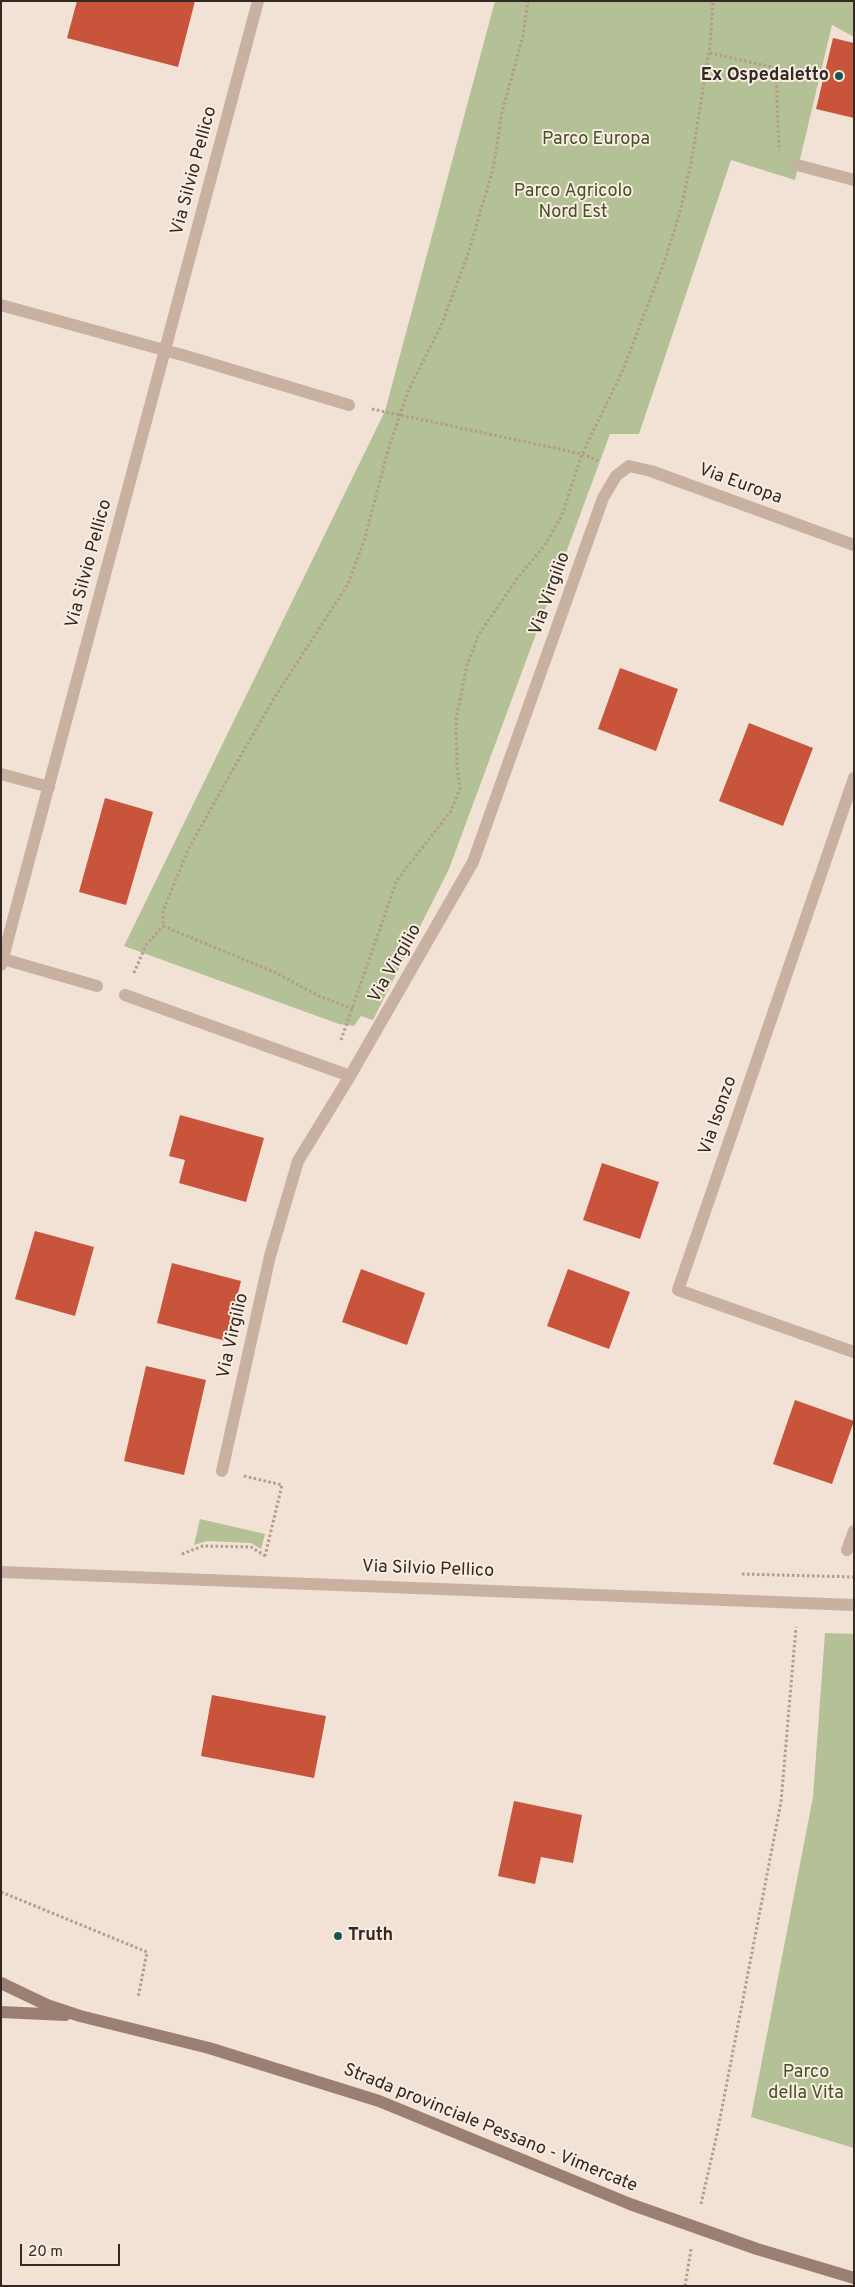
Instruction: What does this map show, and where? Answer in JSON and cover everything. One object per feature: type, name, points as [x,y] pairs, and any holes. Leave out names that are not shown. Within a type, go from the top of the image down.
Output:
[{"type":"street","name":"Via Silvio Pellico","points":[[2,962],[258,1]]},
{"type":"street","points":[[798,165],[854,180]]},
{"type":"street","points":[[1,305],[166,350],[349,405]]},
{"type":"street","name":"Via Europa","points":[[616,476],[629,466],[651,471],[854,545]]},
{"type":"street","name":"Via Virgilio","points":[[222,1471],[270,1256],[298,1161],[350,1076],[473,862],[603,498],[616,476]]},
{"type":"street","points":[[1,774],[49,787]]},
{"type":"street","name":"Via Isonzo","points":[[854,778],[678,1290],[854,1352]]},
{"type":"street","points":[[2,962],[97,986]]},
{"type":"street","points":[[125,995],[350,1076]]},
{"type":"street","points":[[847,1550],[854,1531]]},
{"type":"street","name":"Via Silvio Pellico","points":[[1,1572],[854,1605]]},
{"type":"street","name":"Strada provinciale Pessano - Vimercate","points":[[1,1982],[46,2005],[80,2016],[209,2048],[379,2101],[586,2186],[696,2228],[854,2278]]},
{"type":"street","name":"Strada provinciale Pessano - Vimercate","points":[[1,2012],[80,2016]]},
{"type":"path","points":[[125,995],[146,945],[163,926],[163,911],[189,848],[273,700],[348,584],[365,538],[408,391],[441,326],[468,254],[493,168],[502,112],[523,36],[528,1]]},
{"type":"path","points":[[329,1069],[353,1009],[382,916],[397,880],[451,811],[460,788],[457,767],[456,719],[467,665],[479,634],[519,576],[546,545],[562,514],[582,454],[623,370],[666,257],[680,212],[691,163],[709,53],[713,1]]},
{"type":"path","points":[[709,53],[776,68],[779,156],[798,165]]},
{"type":"path","points":[[349,405],[401,413],[582,454]]},
{"type":"path","points":[[163,926],[274,972],[319,996],[353,1009]]},
{"type":"path","points":[[222,1471],[282,1485],[265,1556]]},
{"type":"path","points":[[685,2286],[717,2134],[782,1802],[798,1602]]},
{"type":"path","points":[[1,1892],[147,1952],[138,1998]]},
{"type":"green space","name":"Parco Agricolo Nord Est","points":[[495,1],[854,1],[854,37],[832,25],[795,180],[731,160],[639,434],[610,434],[449,869],[373,1020],[361,1016],[354,1026],[339,1024],[124,946],[385,411]]},
{"type":"green space","points":[[200,1519],[265,1534],[261,1549],[251,1543],[207,1541],[194,1545]]},
{"type":"green space","name":"Parco della Vita","points":[[825,1633],[854,1634],[854,2148],[751,2117],[813,1797]]},
{"type":"building","points":[[77,1],[195,1],[178,67],[67,38]]},
{"type":"building","name":"Ex Ospedaletto","points":[[833,38],[854,43],[854,118],[816,109]]},
{"type":"building","points":[[620,668],[678,689],[656,751],[598,729]]},
{"type":"building","points":[[749,723],[813,748],[783,826],[719,801]]},
{"type":"building","points":[[105,798],[153,812],[126,905],[79,892]]},
{"type":"building","points":[[180,1115],[264,1138],[246,1202],[179,1183],[185,1160],[169,1156]]},
{"type":"building","points":[[602,1163],[659,1182],[640,1239],[583,1220]]},
{"type":"building","points":[[35,1231],[94,1247],[75,1316],[15,1299]]},
{"type":"building","points":[[172,1263],[241,1281],[226,1341],[157,1323]]},
{"type":"building","points":[[361,1269],[425,1293],[407,1345],[342,1322]]},
{"type":"building","points":[[568,1269],[630,1292],[609,1349],[547,1326]]},
{"type":"building","points":[[146,1366],[206,1380],[184,1475],[124,1461]]},
{"type":"building","points":[[795,1400],[854,1421],[832,1484],[773,1464]]},
{"type":"building","points":[[212,1695],[326,1716],[314,1778],[201,1756]]},
{"type":"building","points":[[514,1801],[582,1815],[573,1863],[541,1857],[535,1884],[498,1876]]},
{"type":"place","name":"Ex Ospedaletto","points":[[839,76]]},
{"type":"place","name":"Truth","points":[[338,1936]]},
{"type":"park label","name":"Parco Europa","points":[[596,140]]}]
